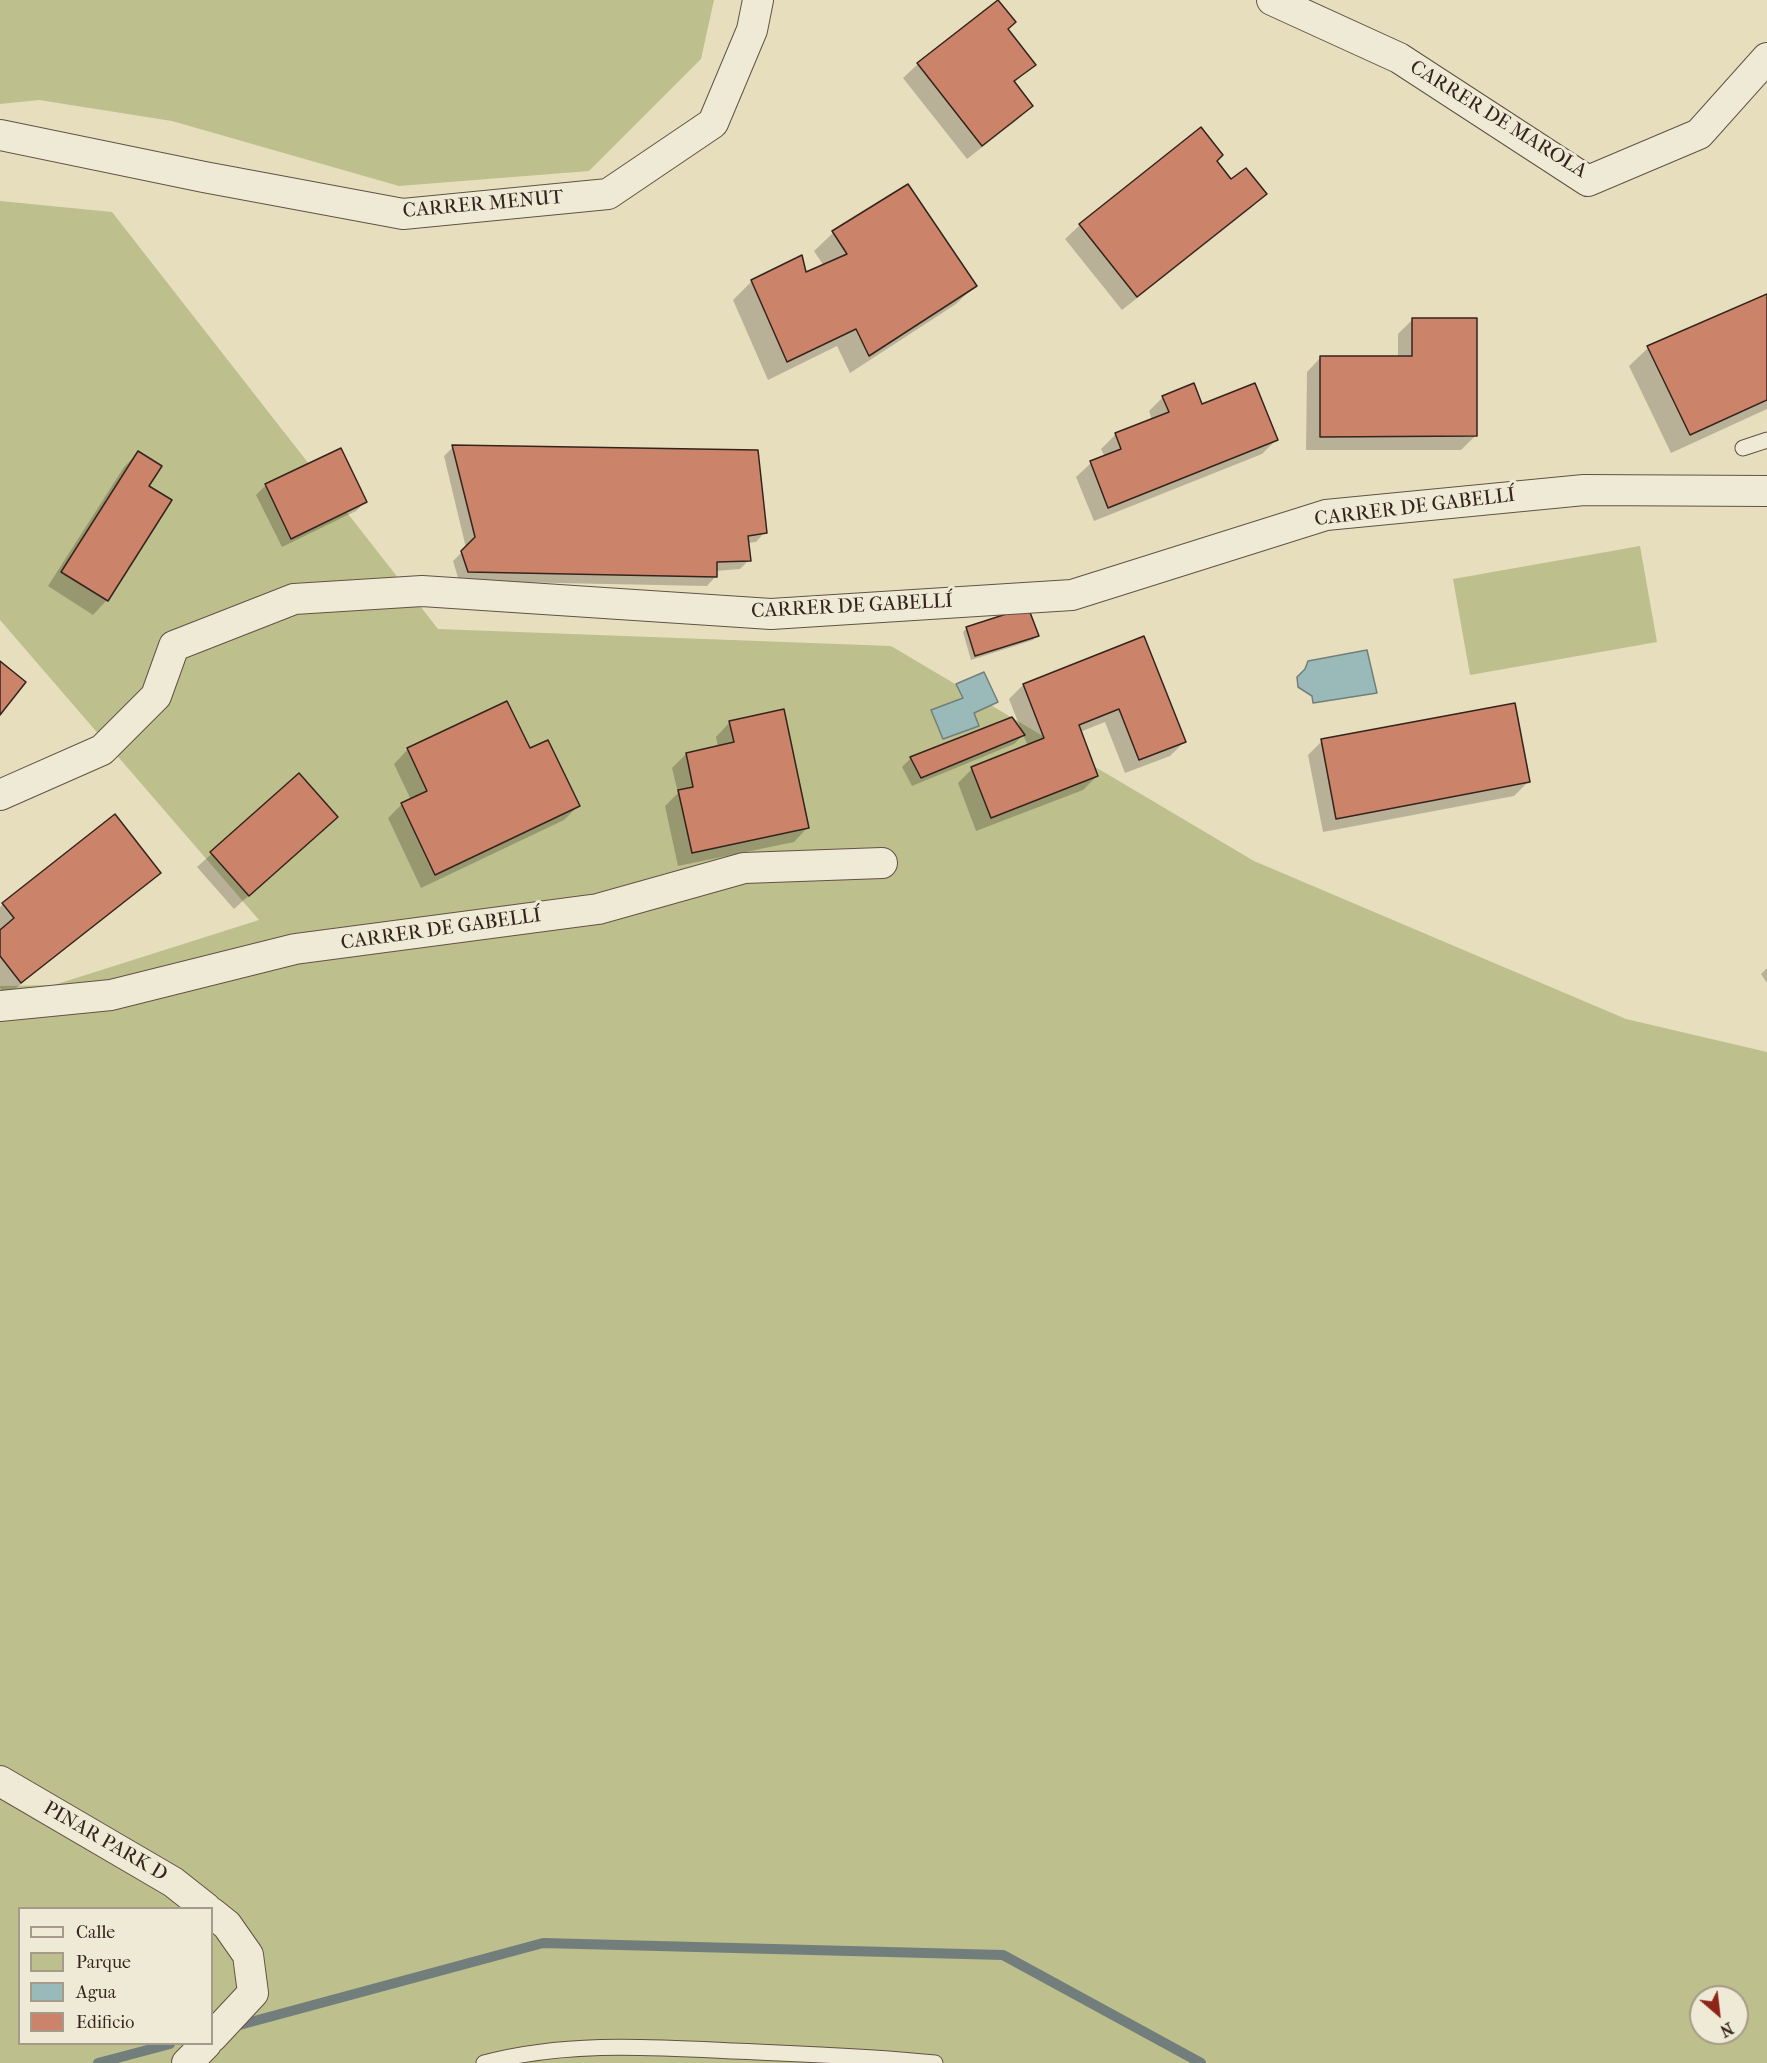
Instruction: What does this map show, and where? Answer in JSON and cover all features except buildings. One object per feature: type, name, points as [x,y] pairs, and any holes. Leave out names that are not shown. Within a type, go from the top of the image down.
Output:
[{"type":"street","name":"CARRER MENUT","points":[[0,135],[204,177],[403,214],[608,194],[713,123],[752,30],[758,0]]},
{"type":"street","name":"CARRER DE MAROLA","points":[[1272,0],[1399,58],[1588,181],[1699,134],[1767,58]]},
{"type":"street","name":"CARRER DE GABELLÍ","points":[[0,795],[102,750],[156,696],[174,646],[294,599],[422,591],[771,614],[1072,595],[1326,515],[1584,490],[1767,491]]},
{"type":"street","name":"CARRER DE GABELLÍ","points":[[0,1006],[111,995],[295,949],[598,909],[744,868],[882,863]]},
{"type":"street","name":"PINAR PARK D","points":[[0,1781],[173,1882],[205,1907]]},
{"type":"street","points":[[213,1914],[227,1925],[248,1955],[253,1994],[213,2036]]},
{"type":"street","points":[[187,2063],[204,2045]]},
{"type":"lane","points":[[1743,448],[1767,440]]},
{"type":"lane","points":[[484,2063],[518,2054],[622,2046],[813,2054],[935,2063]]},
{"type":"green space","points":[[0,0],[714,0],[701,59],[589,171],[399,186],[172,121],[39,100],[0,104]]},
{"type":"green space","points":[[0,201],[112,212],[438,629],[891,646],[1254,861],[1626,1019],[1767,1052],[1767,2063],[0,2063],[0,986],[54,985],[259,920],[0,620]]},
{"type":"green space","points":[[1640,546],[1657,642],[1470,675],[1453,579]]},
{"type":"water","points":[[1367,650],[1377,693],[1313,703],[1312,696],[1298,687],[1297,677],[1305,669],[1308,661]]},
{"type":"water","points":[[984,672],[998,702],[974,713],[979,726],[943,739],[931,710],[963,698],[956,684]]},
{"type":"waterway","points":[[232,2027],[543,1943],[1003,1955],[1201,2063]]},
{"type":"waterway","points":[[98,2063],[166,2045]]}]
